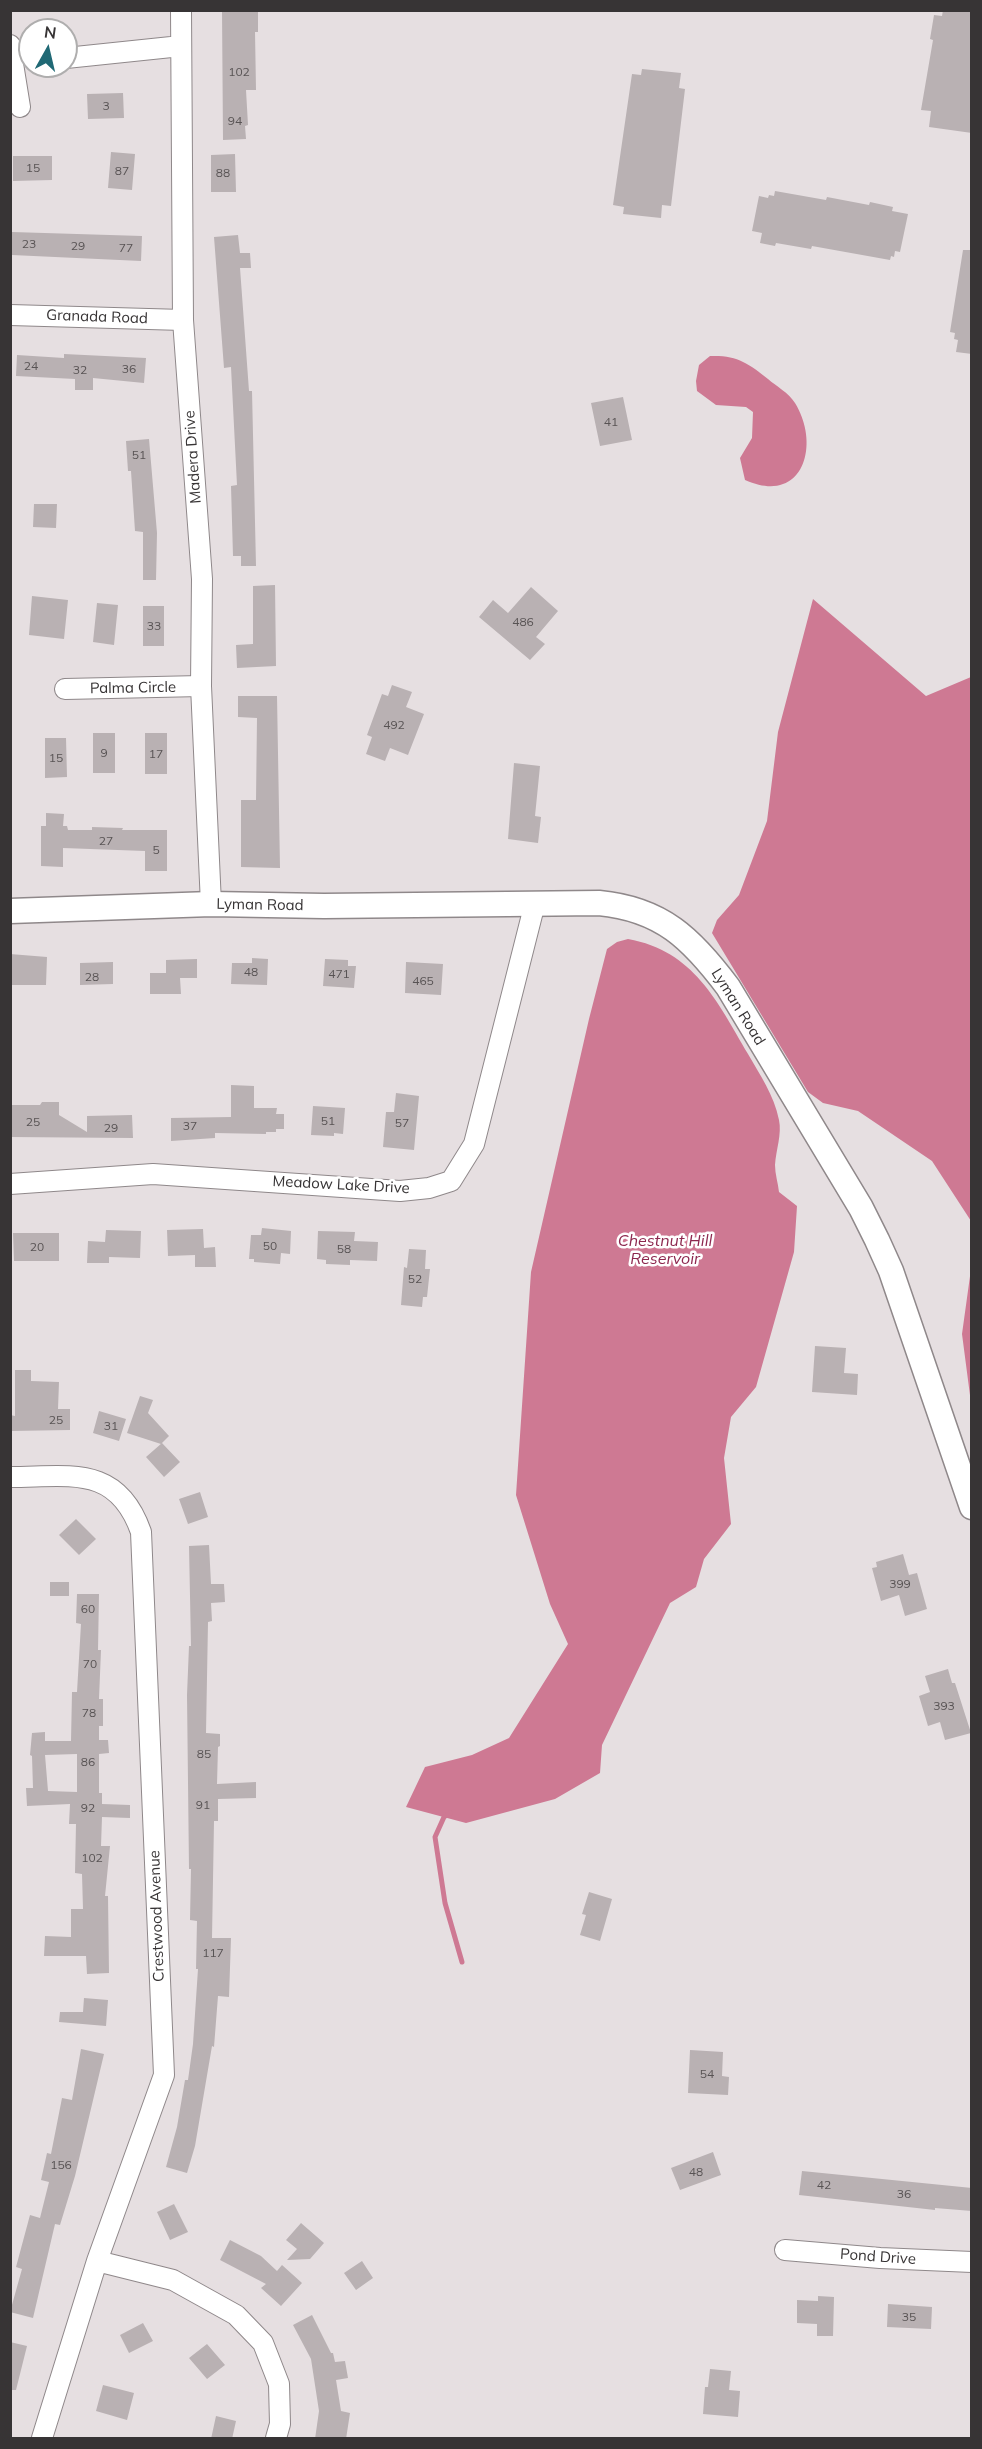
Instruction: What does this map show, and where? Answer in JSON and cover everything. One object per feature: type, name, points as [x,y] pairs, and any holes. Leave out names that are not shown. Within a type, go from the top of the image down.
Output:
[{"type":"street","name":"Madera Drive","points":[[181,10],[183,320],[202,579],[201,686],[211,904]]},
{"type":"street","points":[[78,57],[181,46]]},
{"type":"street","points":[[19,78],[20,107]]},
{"type":"street","name":"Granada Road","points":[[10,315],[183,320]]},
{"type":"street","name":"Palma Circle","points":[[66,689],[201,686]]},
{"type":"street","name":"Meadow Lake Drive","points":[[10,1184],[153,1174],[400,1191],[429,1188],[450,1181],[474,1144],[535,903]]},
{"type":"street","name":"Lyman Road","points":[[10,911],[211,904],[324,906],[599,903],[622,905],[642,911],[675,929],[694,945],[728,987],[861,1208],[891,1271],[972,1507]]},
{"type":"street","name":"Crestwood Avenue","points":[[10,1478],[86,1477],[104,1484],[121,1495],[128,1504],[141,1532],[164,2075],[97,2261],[42,2439]]},
{"type":"street","name":"Pond Drive","points":[[785,2250],[880,2258],[972,2262]]},
{"type":"street","points":[[97,2261],[173,2280],[236,2315],[263,2343],[279,2384],[280,2424],[276,2439]]},
{"type":"water","points":[[710,356],[728,357],[748,364],[786,393],[795,403],[803,419],[806,453],[802,467],[793,478],[781,485],[765,486],[745,480],[740,458],[752,438],[753,412],[746,407],[716,405],[697,391],[699,365]]},
{"type":"water","points":[[813,599],[926,696],[971,677],[971,1221],[932,1161],[858,1111],[823,1103],[808,1092],[712,933],[717,920],[739,895],[767,821],[778,732]]},
{"type":"water","name":"Chestnut Hill Reservoir","points":[[628,939],[651,945],[670,955],[701,981],[714,997],[766,1086],[774,1102],[780,1125],[775,1165],[779,1192],[797,1206],[794,1252],[756,1387],[731,1417],[724,1458],[731,1524],[704,1559],[696,1587],[670,1603],[602,1745],[600,1773],[555,1799],[466,1823],[406,1807],[425,1767],[472,1755],[509,1738],[568,1644],[550,1604],[516,1495],[531,1272],[607,949],[617,942]]},
{"type":"water","points":[[971,1269],[971,1403],[962,1334]]},
{"type":"building","points":[[222,10],[258,10],[258,32],[255,32],[256,90],[246,90],[248,125],[245,126],[246,139],[223,140]]},
{"type":"building","points":[[943,10],[972,10],[972,133],[929,127],[931,111],[921,110],[933,40],[930,39],[934,15],[942,16]]},
{"type":"building","points":[[642,69],[681,73],[679,88],[685,89],[671,206],[662,205],[661,218],[623,214],[624,207],[613,205],[632,74],[641,75]]},
{"type":"building","points":[[123,93],[124,118],[88,119],[87,94]]},
{"type":"building","points":[[111,152],[135,154],[132,190],[108,188]]},
{"type":"building","points":[[235,154],[236,192],[211,192],[211,155]]},
{"type":"building","points":[[13,156],[52,156],[52,180],[13,181]]},
{"type":"building","points":[[775,191],[869,205],[870,202],[893,207],[892,211],[908,214],[900,252],[895,251],[894,257],[891,256],[890,260],[812,246],[811,249],[776,243],[775,246],[760,243],[762,233],[752,231],[759,196],[768,198],[769,195],[774,196]]},
{"type":"building","points":[[12,232],[142,236],[141,261],[12,255]]},
{"type":"building","points":[[238,235],[240,253],[250,253],[251,268],[240,268],[249,391],[252,391],[256,566],[241,566],[241,556],[233,556],[231,486],[237,485],[231,367],[224,368],[214,237]]},
{"type":"building","points":[[963,250],[972,250],[972,354],[956,352],[958,340],[954,339],[955,333],[950,332]]},
{"type":"building","points":[[64,354],[146,358],[144,383],[93,378],[93,390],[75,390],[75,379],[16,376],[17,355],[64,358]]},
{"type":"building","points":[[623,397],[632,440],[600,446],[591,403]]},
{"type":"building","points":[[149,439],[157,533],[156,580],[143,580],[143,532],[135,531],[131,471],[128,471],[126,441]]},
{"type":"building","points":[[34,504],[57,504],[56,528],[33,527]]},
{"type":"building","points":[[275,585],[276,666],[237,668],[236,645],[253,644],[253,586]]},
{"type":"building","points":[[531,587],[558,611],[536,637],[545,644],[530,660],[479,617],[493,600],[508,613]]},
{"type":"building","points":[[32,596],[68,600],[64,639],[29,635]]},
{"type":"building","points":[[97,603],[118,605],[114,645],[93,642]]},
{"type":"building","points":[[143,606],[164,606],[164,646],[143,646]]},
{"type":"building","points":[[392,685],[412,692],[406,707],[424,714],[408,755],[390,748],[385,761],[366,754],[372,737],[367,735],[382,694],[388,696]]},
{"type":"building","points":[[238,696],[277,696],[280,868],[241,867],[241,800],[256,800],[257,718],[238,717]]},
{"type":"building","points":[[93,733],[115,733],[115,773],[93,773]]},
{"type":"building","points":[[145,733],[167,733],[167,774],[145,774]]},
{"type":"building","points":[[45,738],[66,738],[67,777],[45,778]]},
{"type":"building","points":[[514,763],[540,766],[535,816],[541,817],[538,843],[508,839]]},
{"type":"building","points":[[46,813],[64,814],[63,826],[67,826],[68,830],[92,830],[92,827],[167,830],[167,871],[145,871],[145,851],[63,848],[63,867],[41,866],[41,826],[46,826]]},
{"type":"building","points":[[10,954],[47,957],[46,985],[10,985]]},
{"type":"building","points":[[252,958],[268,959],[267,985],[231,984],[232,963],[252,963]]},
{"type":"building","points":[[197,959],[197,978],[180,978],[181,994],[150,994],[150,973],[166,973],[166,960]]},
{"type":"building","points":[[325,959],[348,960],[348,966],[356,966],[354,988],[323,986]]},
{"type":"building","points":[[113,962],[113,984],[80,985],[80,963]]},
{"type":"building","points":[[406,962],[443,964],[441,995],[405,993]]},
{"type":"building","points":[[231,1085],[254,1086],[254,1108],[277,1108],[276,1114],[284,1114],[284,1129],[276,1129],[276,1132],[266,1132],[266,1134],[215,1133],[215,1138],[171,1141],[171,1118],[231,1117]]},
{"type":"building","points":[[396,1093],[419,1096],[414,1150],[383,1147],[386,1112],[394,1112]]},
{"type":"building","points":[[42,1102],[59,1102],[59,1115],[87,1132],[87,1116],[132,1115],[133,1138],[10,1137],[10,1105],[40,1105]]},
{"type":"building","points":[[313,1106],[345,1108],[343,1134],[311,1135]]},
{"type":"building","points":[[262,1228],[291,1231],[290,1254],[281,1253],[280,1264],[254,1262],[254,1259],[249,1259],[251,1235],[261,1235]]},
{"type":"building","points":[[203,1229],[204,1248],[215,1247],[216,1267],[195,1267],[195,1255],[168,1256],[167,1230]]},
{"type":"building","points":[[106,1230],[141,1231],[140,1258],[109,1257],[109,1263],[87,1263],[88,1241],[105,1242]]},
{"type":"building","points":[[318,1231],[355,1232],[354,1241],[378,1242],[377,1261],[350,1260],[350,1265],[326,1264],[326,1260],[317,1259]]},
{"type":"building","points":[[13,1233],[59,1233],[59,1261],[14,1261]]},
{"type":"building","points":[[409,1249],[426,1250],[425,1269],[430,1269],[427,1297],[423,1297],[422,1307],[401,1305],[404,1267],[407,1268]]},
{"type":"building","points":[[815,1346],[846,1348],[844,1373],[858,1374],[857,1395],[812,1392]]},
{"type":"building","points":[[15,1370],[31,1370],[31,1381],[59,1382],[58,1409],[70,1409],[70,1430],[10,1431],[10,1415],[15,1416]]},
{"type":"building","points":[[140,1396],[153,1400],[148,1413],[169,1436],[161,1444],[127,1433]]},
{"type":"building","points":[[99,1411],[126,1419],[119,1441],[93,1433]]},
{"type":"building","points":[[162,1443],[180,1462],[164,1477],[146,1457]]},
{"type":"building","points":[[200,1492],[208,1517],[188,1524],[179,1499]]},
{"type":"building","points":[[76,1519],[96,1539],[79,1555],[59,1535]]},
{"type":"building","points":[[209,1545],[211,1584],[224,1584],[225,1602],[211,1603],[212,1621],[208,1622],[206,1733],[220,1734],[217,1784],[256,1782],[256,1798],[218,1799],[218,1821],[214,1821],[212,1938],[231,1938],[229,1997],[218,1996],[214,2047],[212,2046],[195,2146],[187,2173],[166,2167],[177,2127],[185,2080],[188,2080],[198,1969],[196,1969],[197,1921],[190,1920],[187,1695],[189,1646],[191,1646],[189,1546]]},
{"type":"building","points":[[903,1554],[909,1575],[917,1573],[927,1609],[905,1616],[899,1595],[881,1601],[872,1568],[877,1567],[876,1562]]},
{"type":"building","points":[[50,1582],[69,1582],[69,1596],[50,1596]]},
{"type":"building","points":[[77,1594],[99,1594],[98,1650],[101,1650],[99,1699],[103,1699],[103,1726],[99,1726],[99,1740],[108,1740],[109,1753],[99,1754],[99,1793],[102,1793],[102,1804],[130,1805],[130,1818],[102,1817],[101,1846],[110,1846],[105,1896],[108,1896],[109,1973],[87,1974],[86,1956],[44,1956],[45,1936],[71,1937],[71,1909],[83,1909],[82,1874],[75,1873],[76,1824],[69,1824],[70,1804],[27,1806],[26,1788],[33,1788],[32,1756],[30,1755],[32,1733],[45,1732],[45,1741],[71,1741],[72,1692],[77,1692],[81,1624],[76,1623]],"holes":[[[77,1754],[77,1792],[48,1791],[45,1755]]]},
{"type":"building","points":[[948,1669],[952,1683],[955,1683],[971,1733],[945,1740],[940,1722],[928,1726],[919,1696],[930,1692],[925,1676]]},
{"type":"building","points":[[589,1892],[612,1899],[600,1941],[580,1935],[586,1915],[582,1914]]},
{"type":"building","points":[[84,1998],[108,2000],[106,2026],[59,2022],[60,2012],[83,2012]]},
{"type":"building","points":[[81,2049],[104,2054],[75,2176],[60,2225],[55,2224],[33,2318],[10,2312],[22,2269],[16,2267],[30,2215],[40,2218],[49,2182],[41,2180],[47,2153],[51,2154],[62,2098],[72,2100]]},
{"type":"building","points":[[690,2050],[723,2052],[722,2076],[729,2077],[728,2095],[688,2093]]},
{"type":"building","points":[[713,2152],[721,2175],[680,2190],[671,2168]]},
{"type":"building","points":[[802,2171],[972,2188],[972,2211],[935,2208],[935,2210],[799,2195]]},
{"type":"building","points":[[174,2204],[188,2232],[170,2240],[157,2212]]},
{"type":"building","points":[[301,2223],[324,2243],[310,2259],[287,2260],[297,2249],[286,2240]]},
{"type":"building","points":[[230,2240],[261,2256],[277,2271],[282,2265],[302,2283],[281,2306],[261,2288],[266,2284],[220,2260]]},
{"type":"building","points":[[362,2261],[373,2278],[356,2290],[344,2273]]},
{"type":"building","points":[[818,2296],[834,2297],[833,2336],[817,2336],[817,2324],[797,2323],[797,2300],[818,2301]]},
{"type":"building","points":[[888,2304],[932,2307],[931,2329],[887,2327]]},
{"type":"building","points":[[312,2315],[333,2353],[335,2362],[345,2361],[348,2378],[336,2380],[341,2411],[350,2413],[346,2439],[315,2439],[319,2411],[311,2359],[293,2325]]},
{"type":"building","points":[[143,2323],[153,2341],[129,2353],[120,2335]]},
{"type":"building","points":[[10,2342],[27,2346],[16,2390],[10,2390]]},
{"type":"building","points":[[207,2344],[225,2365],[207,2379],[189,2358]]},
{"type":"building","points":[[710,2369],[731,2371],[729,2390],[740,2391],[738,2417],[703,2414],[705,2387],[708,2387]]},
{"type":"building","points":[[103,2385],[134,2393],[127,2420],[96,2411]]},
{"type":"building","points":[[216,2416],[236,2421],[232,2439],[211,2439]]},
{"type":"waterway","points":[[450,1813],[444,1817],[435,1837],[445,1903],[462,1962]]}]
